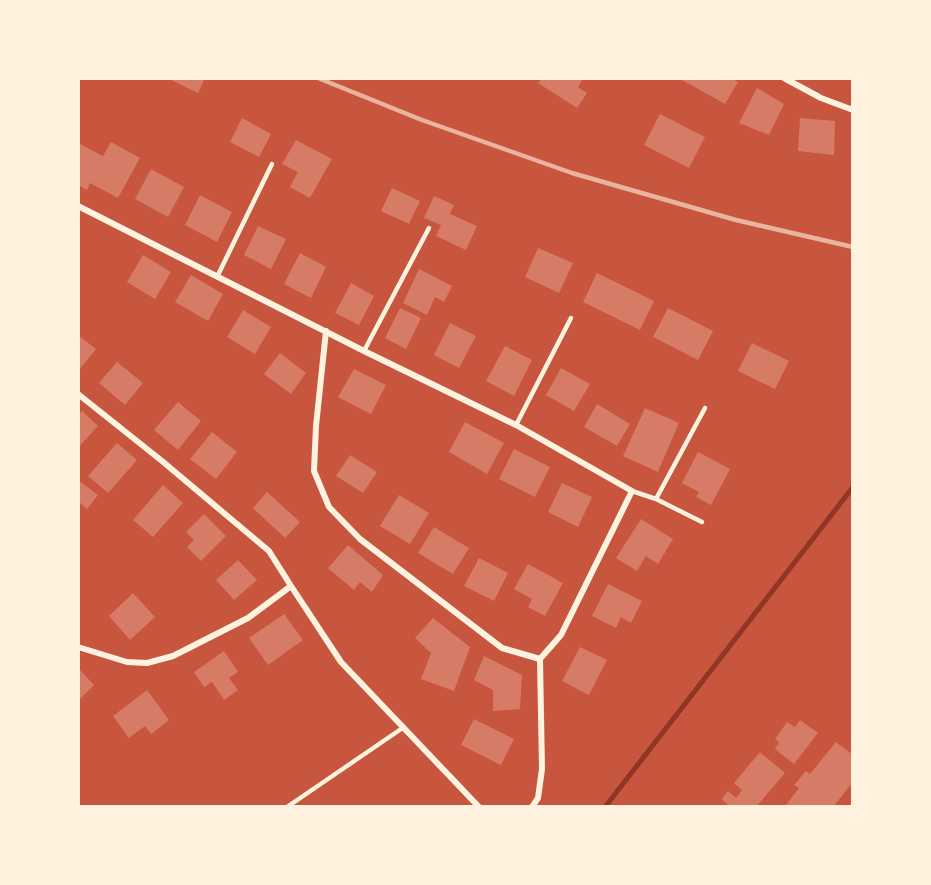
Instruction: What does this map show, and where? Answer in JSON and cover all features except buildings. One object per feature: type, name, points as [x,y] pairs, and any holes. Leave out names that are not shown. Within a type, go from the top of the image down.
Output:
[{"type":"street","points":[[784,78],[821,98],[853,110]]},
{"type":"street","points":[[78,206],[516,425],[632,491],[561,635],[540,659],[542,769],[537,798],[532,807]]},
{"type":"street","points":[[326,331],[316,426],[314,471],[329,507],[360,539],[502,648],[540,659]]},
{"type":"street","points":[[78,394],[269,551],[341,662],[479,807]]},
{"type":"street","points":[[78,647],[127,662],[147,663],[173,656],[248,618],[291,586]]},
{"type":"lane","points":[[217,277],[272,164]]},
{"type":"lane","points":[[364,351],[429,228]]},
{"type":"lane","points":[[516,425],[571,318]]},
{"type":"lane","points":[[656,499],[705,408]]},
{"type":"lane","points":[[632,491],[656,499],[702,522]]},
{"type":"lane","points":[[287,807],[404,727]]},
{"type":"waterway","points":[[605,807],[853,487]]},
{"type":"railway","points":[[318,78],[422,120],[572,173],[736,220],[853,247]]}]
